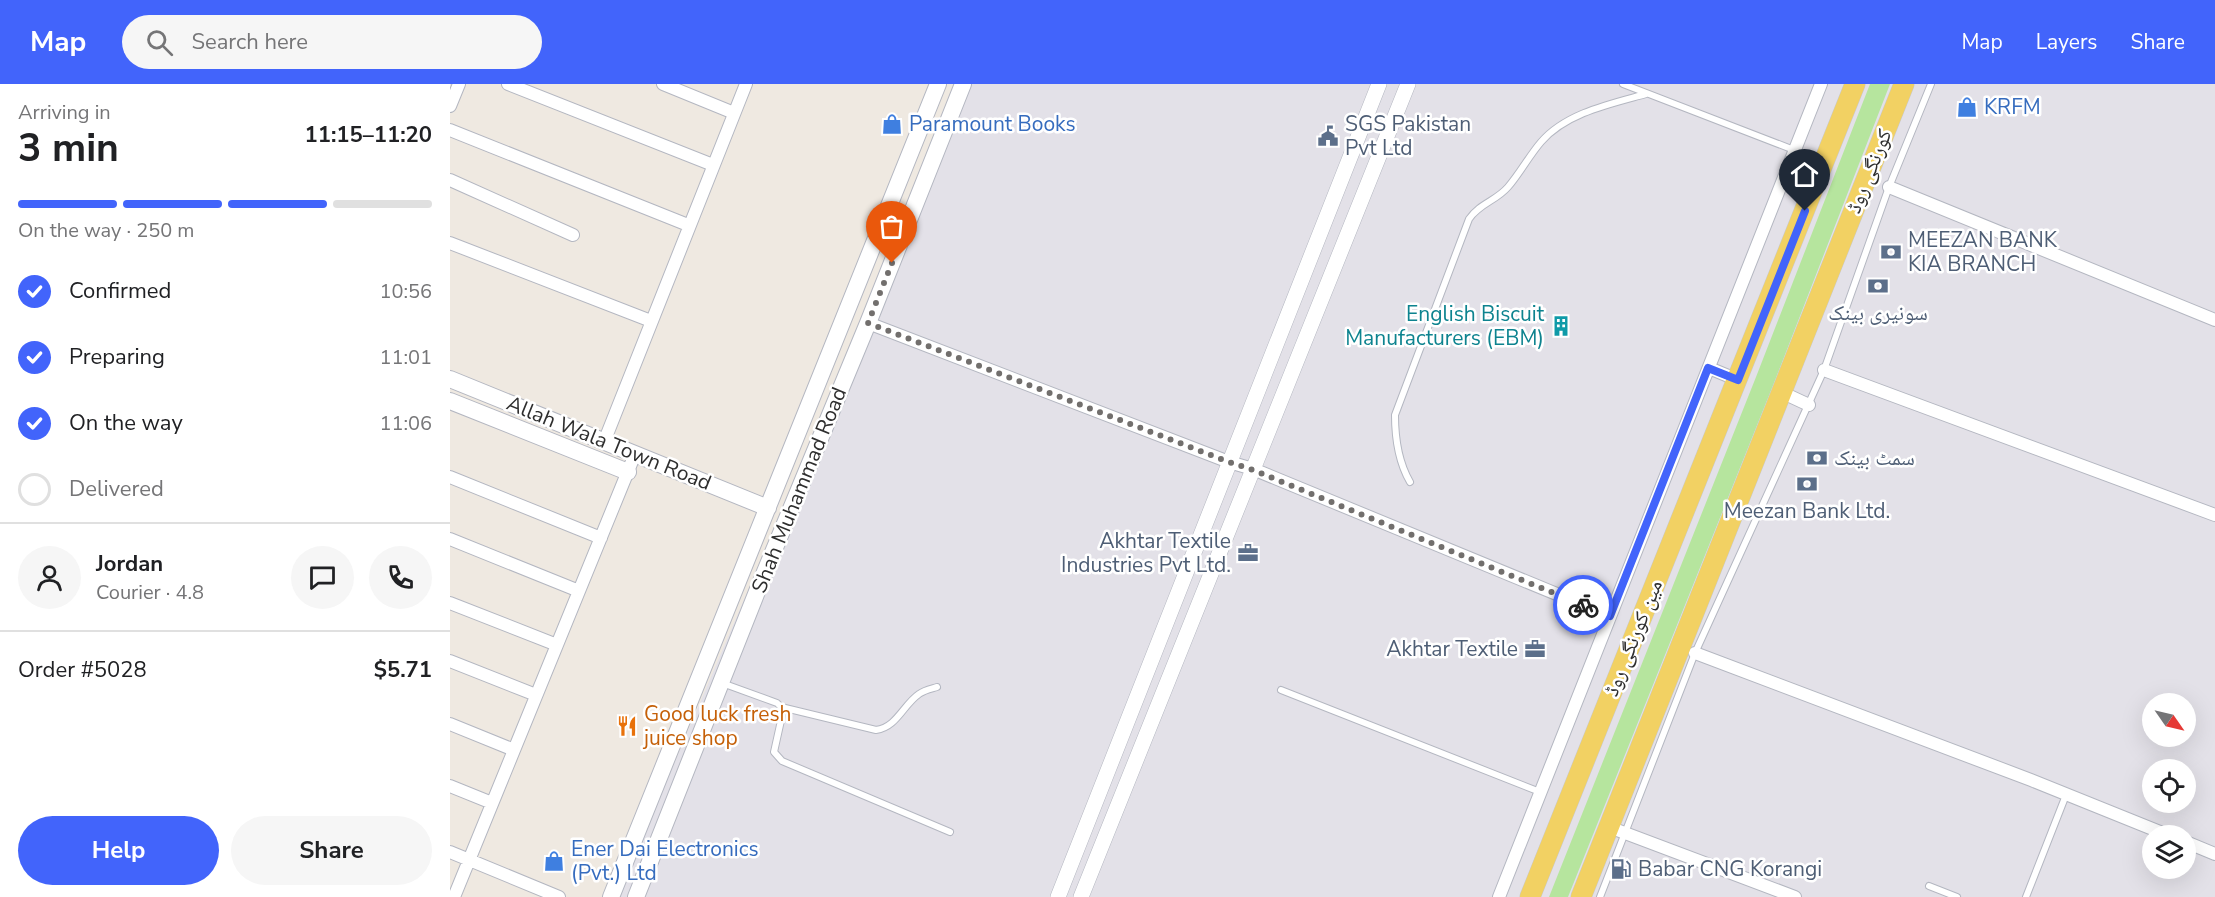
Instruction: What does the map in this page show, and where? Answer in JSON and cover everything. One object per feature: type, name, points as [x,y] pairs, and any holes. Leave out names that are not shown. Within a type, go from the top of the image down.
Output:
[{"type":"main road","name":"Shah Muhammad Road","points":[[611,897],[938,84]]},
{"type":"main road","name":"Shah Muhammad Road","points":[[636,897],[963,84]]},
{"type":"main road","name":"مین کورنگی روڈ","points":[[1530,897],[1855,84]]},
{"type":"main road","name":"کورنگی روڈ","points":[[1781,392],[1905,84]]},
{"type":"main road","name":"Allah Wala Town Road","points":[[450,379],[635,454],[766,511]]},
{"type":"main road","points":[[1581,897],[1617,830],[1781,392]]},
{"type":"main road","name":"Allah Wala Town Road","points":[[450,401],[628,472]]},
{"type":"street","points":[[450,106],[459,84]]},
{"type":"street","points":[[508,84],[713,165]]},
{"type":"street","points":[[663,84],[734,113]]},
{"type":"street","points":[[604,442],[688,225],[746,84]]},
{"type":"street","points":[[1058,897],[1379,84]]},
{"type":"street","points":[[1081,897],[1408,84]]},
{"type":"street","points":[[1499,897],[1821,84]]},
{"type":"street","points":[[450,130],[688,225]]},
{"type":"street","points":[[450,180],[573,235]]},
{"type":"street","points":[[897,186],[901,201],[908,203],[917,198]]},
{"type":"street","points":[[1889,187],[2215,320]]},
{"type":"street","points":[[885,216],[890,210],[902,209],[907,215],[908,223]]},
{"type":"street","points":[[1317,242],[1342,250]]},
{"type":"street","points":[[450,243],[651,321]]},
{"type":"street","points":[[868,323],[1253,470],[1610,616]]},
{"type":"street","points":[[1708,368],[1738,380]]},
{"type":"street","points":[[1824,370],[2215,515]]},
{"type":"street","points":[[1781,392],[1809,405]]},
{"type":"street","points":[[454,897],[635,454]]},
{"type":"street","points":[[450,477],[601,538]]},
{"type":"street","points":[[766,511],[778,512],[783,518],[784,526]]},
{"type":"street","points":[[450,539],[579,591]]},
{"type":"street","points":[[747,559],[749,567],[753,569],[767,567]]},
{"type":"street","points":[[450,603],[557,645]]},
{"type":"street","points":[[1695,653],[2143,825]]},
{"type":"street","points":[[450,661],[536,695]]},
{"type":"street","points":[[450,724],[514,750]]},
{"type":"street","points":[[450,786],[492,802]]},
{"type":"street","points":[[1617,830],[1795,897]]},
{"type":"street","points":[[2196,846],[2215,854]]},
{"type":"street","points":[[450,852],[560,897]]},
{"type":"lane","points":[[1623,84],[1795,150]]},
{"type":"lane","points":[[1600,897],[1617,830],[1824,370],[1889,187],[1931,84]]},
{"type":"lane","points":[[1410,482],[1403,470],[1395,415],[1469,219],[1475,210],[1506,189],[1541,141],[1556,127],[1612,103],[1646,94]]},
{"type":"lane","points":[[722,683],[777,703],[781,707],[876,730],[884,729],[892,723],[918,695],[937,687]]},
{"type":"lane","points":[[1281,690],[1541,792]]},
{"type":"lane","points":[[781,707],[782,716],[774,752],[776,757],[950,832]]},
{"type":"lane","points":[[2026,897],[2067,794]]},
{"type":"lane","points":[[1929,885],[1957,897]]},
{"type":"shaded area","points":[[957,84],[2215,84],[2215,897],[617,897],[878,286]]},
{"type":"green space","points":[[1870,84],[1890,84],[1774,383],[1568,897],[1549,897],[1756,377]]},
{"type":"way so far","points":[[892,263],[868,323],[1253,470],[1583,605]]},
{"type":"place","name":"KRFM","points":[[1967,107]]},
{"type":"place","name":"Paramount Books","points":[[892,124]]},
{"type":"place","name":"SGS Pakistan Pvt Ltd","points":[[1328,136]]},
{"type":"place","name":"MEEZAN BANK KIA BRANCH","points":[[1891,252]]},
{"type":"place","name":"سونیری بینک","points":[[1878,286]]},
{"type":"place","name":"English Biscuit Manufacturers (EBM)","points":[[1561,326]]},
{"type":"place","name":"سمٹ بینک","points":[[1817,458]]},
{"type":"place","name":"Meezan Bank Ltd.","points":[[1807,484]]},
{"type":"place","name":"Akhtar Textile Industries Pvt Ltd.","points":[[1248,553]]},
{"type":"place","name":"Akhtar Textile","points":[[1535,649]]},
{"type":"place","name":"Good luck fresh juice shop","points":[[627,726]]},
{"type":"place","name":"Ener Dai Electronics (Pvt.) Ltd","points":[[554,861]]},
{"type":"place","name":"Babar CNG Korangi","points":[[1621,869]]},
{"type":"route","points":[[1583,605],[1610,616],[1708,368],[1738,380],[1805,211]]}]
